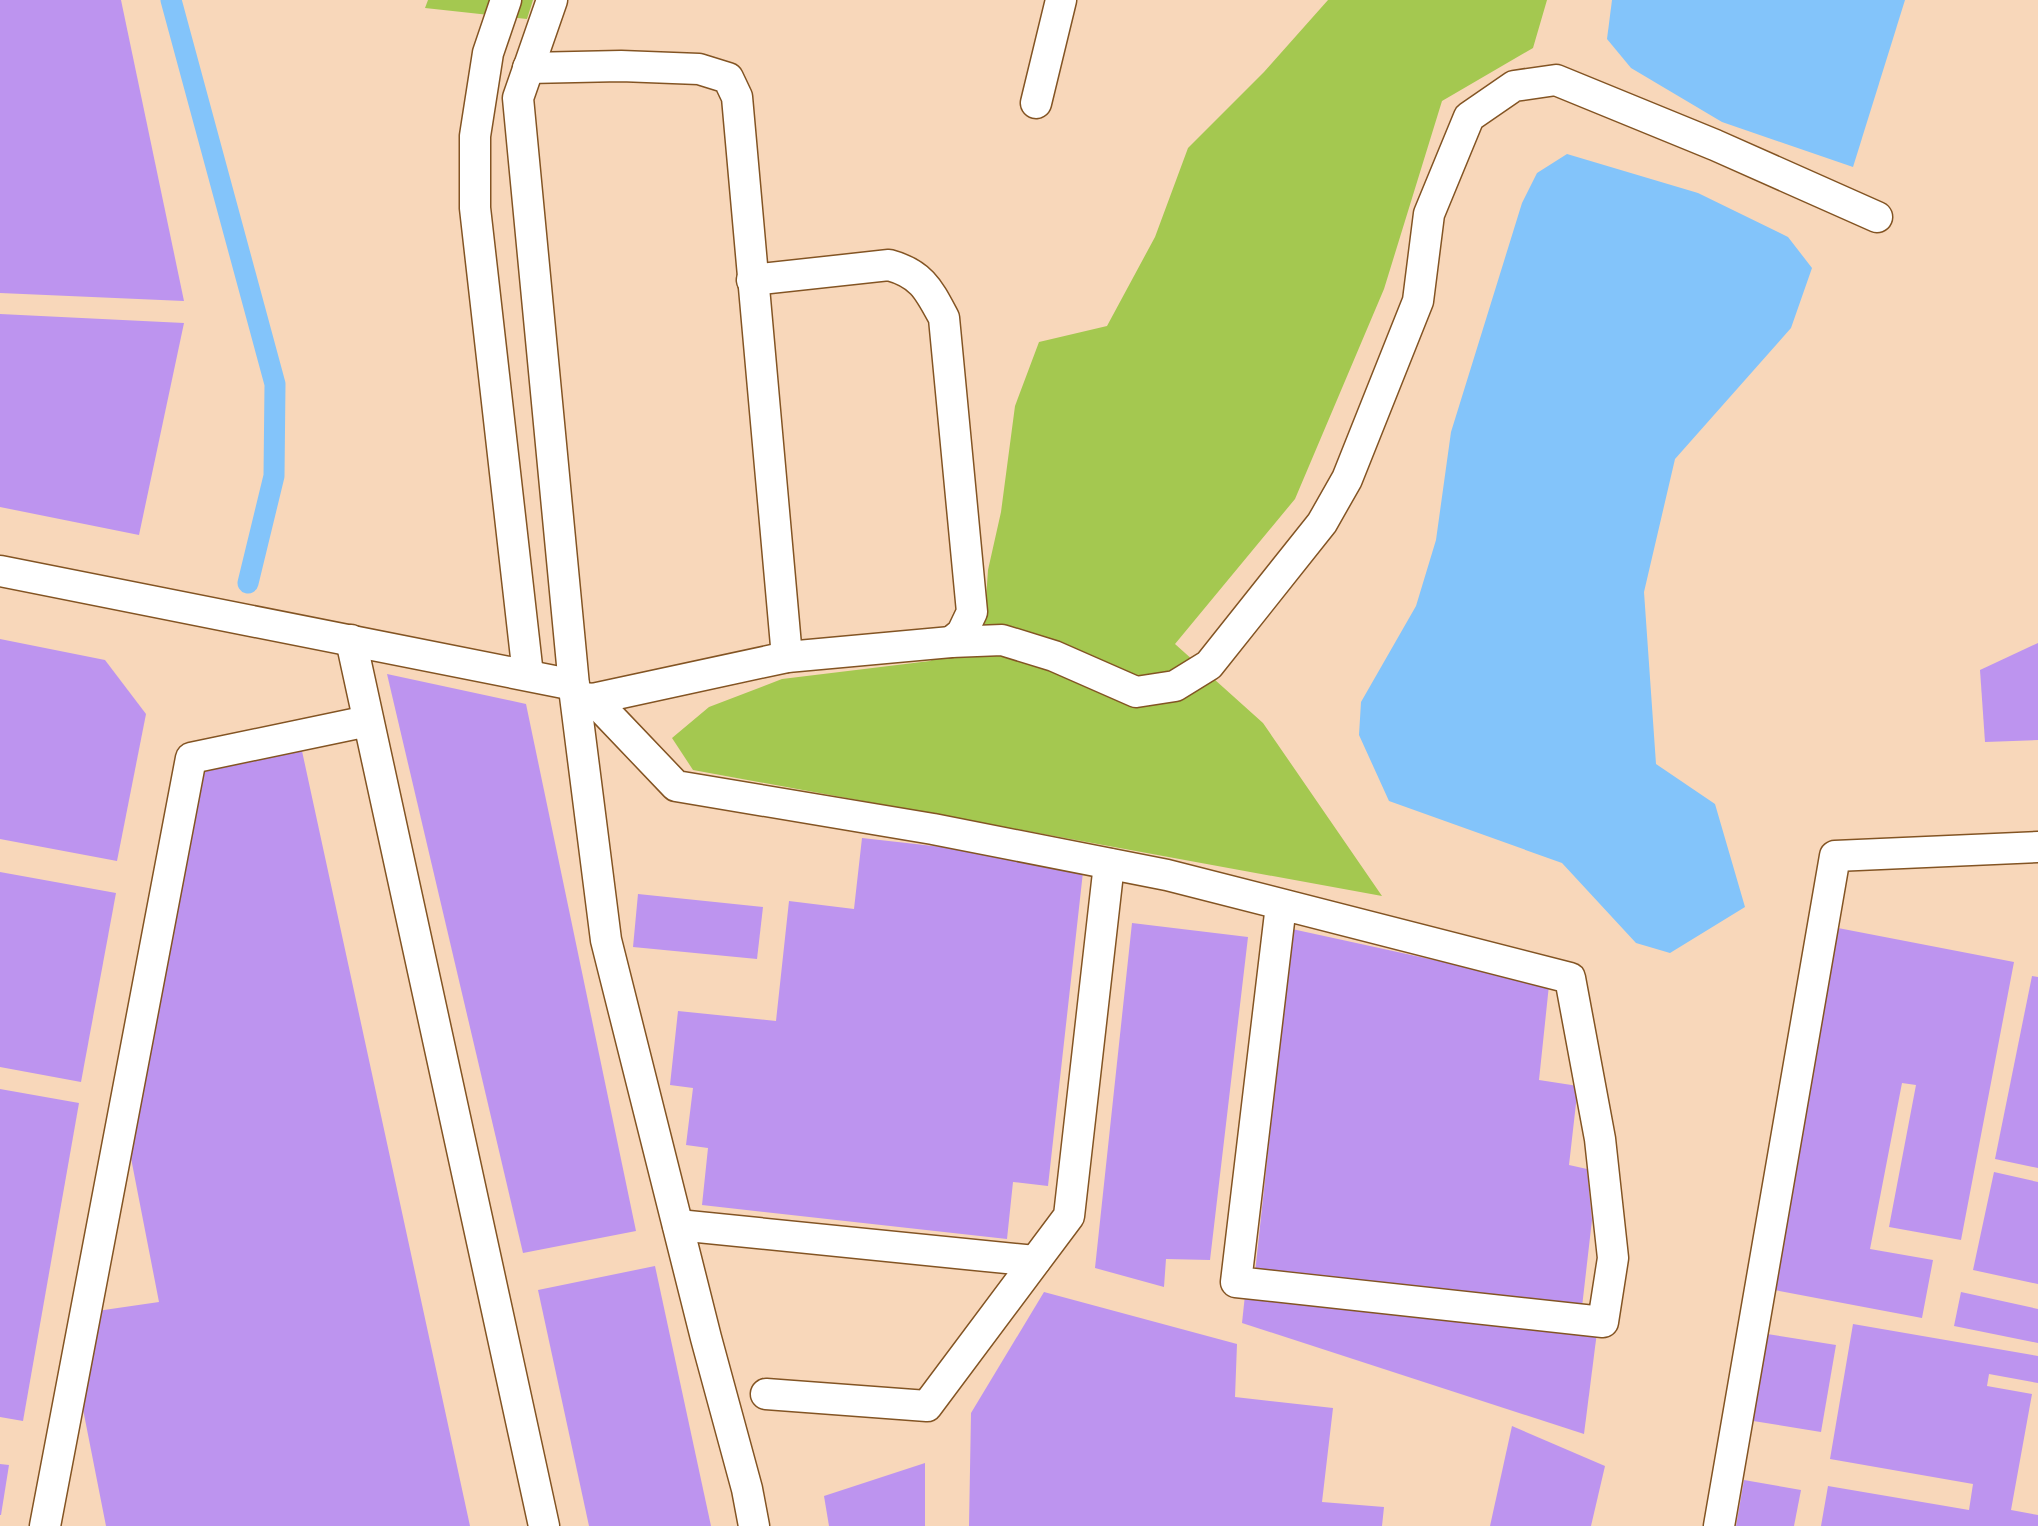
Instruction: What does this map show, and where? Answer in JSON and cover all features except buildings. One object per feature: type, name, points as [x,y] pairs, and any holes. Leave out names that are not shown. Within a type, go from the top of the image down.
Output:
[{"type":"street","points":[[506,0],[488,53],[477,124],[475,208],[528,675]]},
{"type":"street","points":[[552,0],[518,99],[606,940],[747,1489],[754,1526]]},
{"type":"street","points":[[1036,103],[1061,0]]},
{"type":"street","points":[[528,68],[621,66],[699,69],[728,78],[737,97],[787,657]]},
{"type":"street","points":[[581,694],[787,657],[951,642],[1002,640],[1054,656],[1136,692],[1175,686],[1209,665],[1322,523],[1347,479],[1418,301],[1430,215],[1469,117],[1514,86],[1556,80],[1715,145],[1877,217]]},
{"type":"street","points":[[752,280],[889,265],[908,270],[927,287],[944,318],[972,612],[962,633],[951,642]]},
{"type":"street","points":[[0,571],[528,675],[581,694],[676,786],[933,829],[1167,876],[1570,978],[1600,1139],[1613,1258],[1603,1322],[1236,1282],[1281,905]]},
{"type":"street","points":[[351,640],[544,1526]]},
{"type":"street","points":[[45,1526],[191,758],[368,720]]},
{"type":"street","points":[[1719,1526],[1835,856],[2038,847]]},
{"type":"street","points":[[766,1394],[927,1406],[1069,1216],[1110,864]]},
{"type":"street","points":[[678,1224],[1035,1261]]},
{"type":"green space","points":[[428,0],[533,0],[527,19],[425,8]]},
{"type":"green space","points":[[1328,0],[1547,0],[1533,48],[1442,101],[1384,289],[1295,499],[1175,644],[1263,723],[1382,896],[693,770],[672,738],[709,707],[782,679],[930,661],[984,628],[988,570],[1001,512],[1015,406],[1039,342],[1107,326],[1155,237],[1188,148],[1264,72]]},
{"type":"water","points":[[1612,0],[1905,0],[1853,167],[1722,122],[1631,68],[1607,39]]},
{"type":"water","points":[[1567,154],[1698,193],[1788,237],[1812,268],[1791,328],[1675,459],[1644,592],[1656,764],[1715,804],[1745,907],[1670,953],[1636,943],[1562,863],[1389,801],[1359,735],[1361,702],[1416,606],[1436,540],[1451,432],[1522,203],[1537,173]]},
{"type":"waterway","points":[[171,0],[275,384],[274,476],[248,583]]}]
